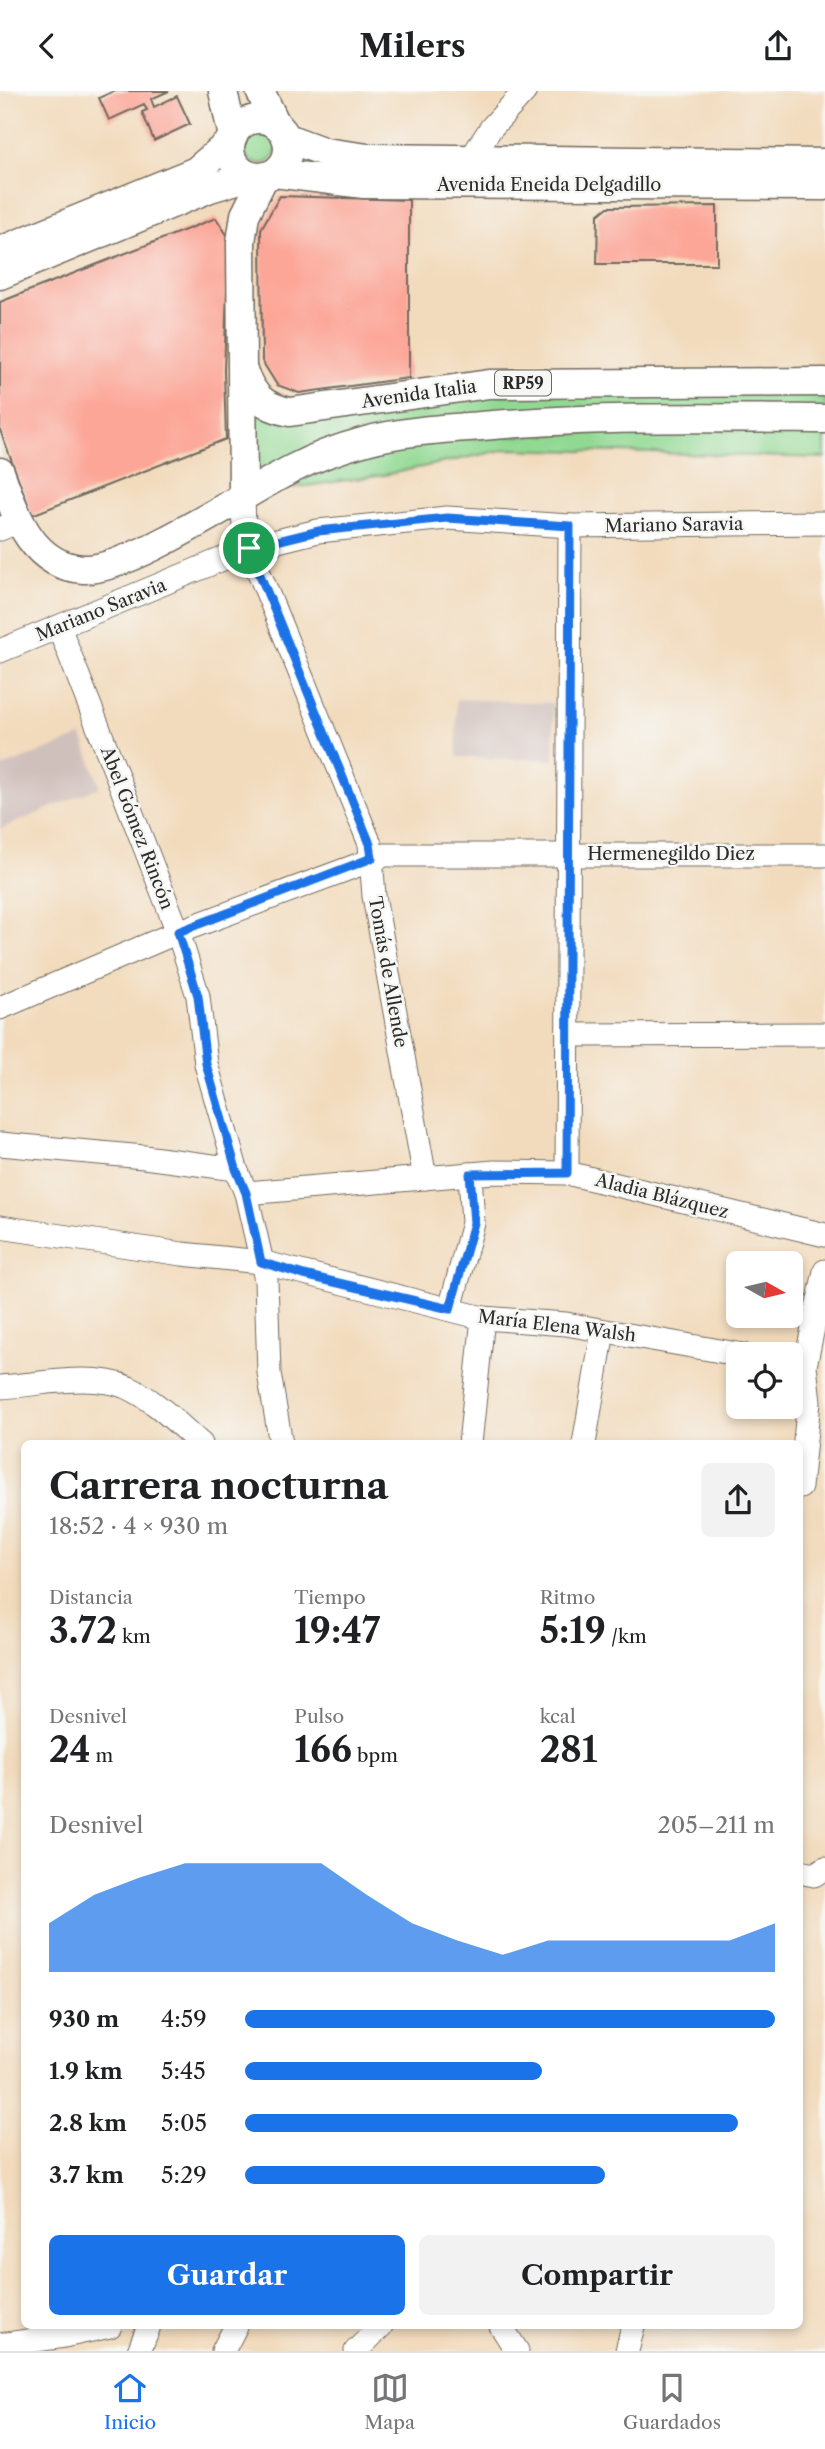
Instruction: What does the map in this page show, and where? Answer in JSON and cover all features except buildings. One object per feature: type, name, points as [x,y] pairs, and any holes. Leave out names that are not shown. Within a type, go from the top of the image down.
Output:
[{"type":"main road","points":[[223,91],[234,162],[262,175]]},
{"type":"main road","points":[[243,495],[242,242],[245,215],[262,175],[285,161],[281,131],[260,91]]},
{"type":"main road","points":[[0,251],[196,171],[232,139],[243,123],[260,118],[281,131]]},
{"type":"main road","name":"Avenida Eneida Delgadillo","points":[[281,131],[343,156],[470,160],[825,163]]},
{"type":"main road","name":"Avenida Eneida Delgadillo","points":[[0,275],[210,188],[262,175],[364,184],[825,185]]},
{"type":"main road","name":"Avenida Italia","points":[[243,371],[253,391],[264,404],[290,412],[489,384],[825,381]]},
{"type":"main road","name":"RP59","points":[[0,472],[10,525],[57,563],[99,568],[161,542],[243,495],[320,456],[397,435],[533,422],[825,419]]},
{"type":"street","points":[[470,160],[491,128],[525,91]]},
{"type":"street","name":"Tomás de Allende","points":[[243,495],[244,528],[249,548],[370,844],[374,896],[425,1178]]},
{"type":"street","name":"Mariano Saravia","points":[[0,651],[249,548],[318,531],[426,520],[570,526],[825,523]]},
{"type":"street","points":[[567,1173],[570,526]]},
{"type":"street","name":"Abel Gómez Rincón","points":[[59,627],[178,932],[198,996],[206,1064],[236,1169],[246,1193],[261,1262],[268,1305],[269,1373],[280,1440]]},
{"type":"street","name":"Hermenegildo Diez","points":[[0,1009],[178,932],[386,855],[825,855]]},
{"type":"street","points":[[569,1035],[825,1034]]},
{"type":"street","points":[[0,1144],[144,1157],[236,1169]]},
{"type":"street","name":"Aladia Blázquez","points":[[246,1193],[470,1174],[567,1173],[825,1235]]},
{"type":"street","points":[[450,1309],[474,1223],[470,1174]]},
{"type":"street","name":"María Elena Walsh","points":[[0,1227],[182,1254],[261,1262],[483,1318],[566,1324],[726,1352]]},
{"type":"street","points":[[803,1348],[825,1271]]},
{"type":"street","points":[[470,1440],[483,1318]]},
{"type":"street","points":[[585,1440],[603,1331]]},
{"type":"street","points":[[0,1387],[90,1381],[114,1384],[144,1397],[196,1440]]},
{"type":"street","points":[[803,1382],[809,1402],[803,1459]]},
{"type":"street","points":[[0,2345],[93,2329]]},
{"type":"street","points":[[139,2351],[148,2329]]},
{"type":"street","points":[[223,2351],[234,2329]]},
{"type":"street","points":[[356,2351],[378,2329]]},
{"type":"street","points":[[502,2329],[517,2351]]},
{"type":"street","points":[[627,2351],[632,2329]]},
{"type":"shaded area","points":[[456,699],[553,703],[554,760],[457,757]]},
{"type":"shaded area","points":[[82,736],[100,787],[0,829],[0,768]]},
{"type":"green space","points":[[260,132],[271,137],[276,148],[271,159],[260,164],[249,159],[244,148],[249,137]]},
{"type":"green space","points":[[825,387],[825,410],[497,412],[254,480],[253,401]]},
{"type":"green space","points":[[677,429],[825,432],[825,458],[508,449],[384,475],[263,492],[327,463],[451,439]]},
{"type":"route","points":[[447,518],[570,526],[567,1173],[470,1174],[474,1223],[450,1309],[304,1275],[261,1262],[246,1193],[236,1169],[206,1064],[198,996],[178,932],[372,858],[370,844],[249,548],[318,531],[447,518]]}]
